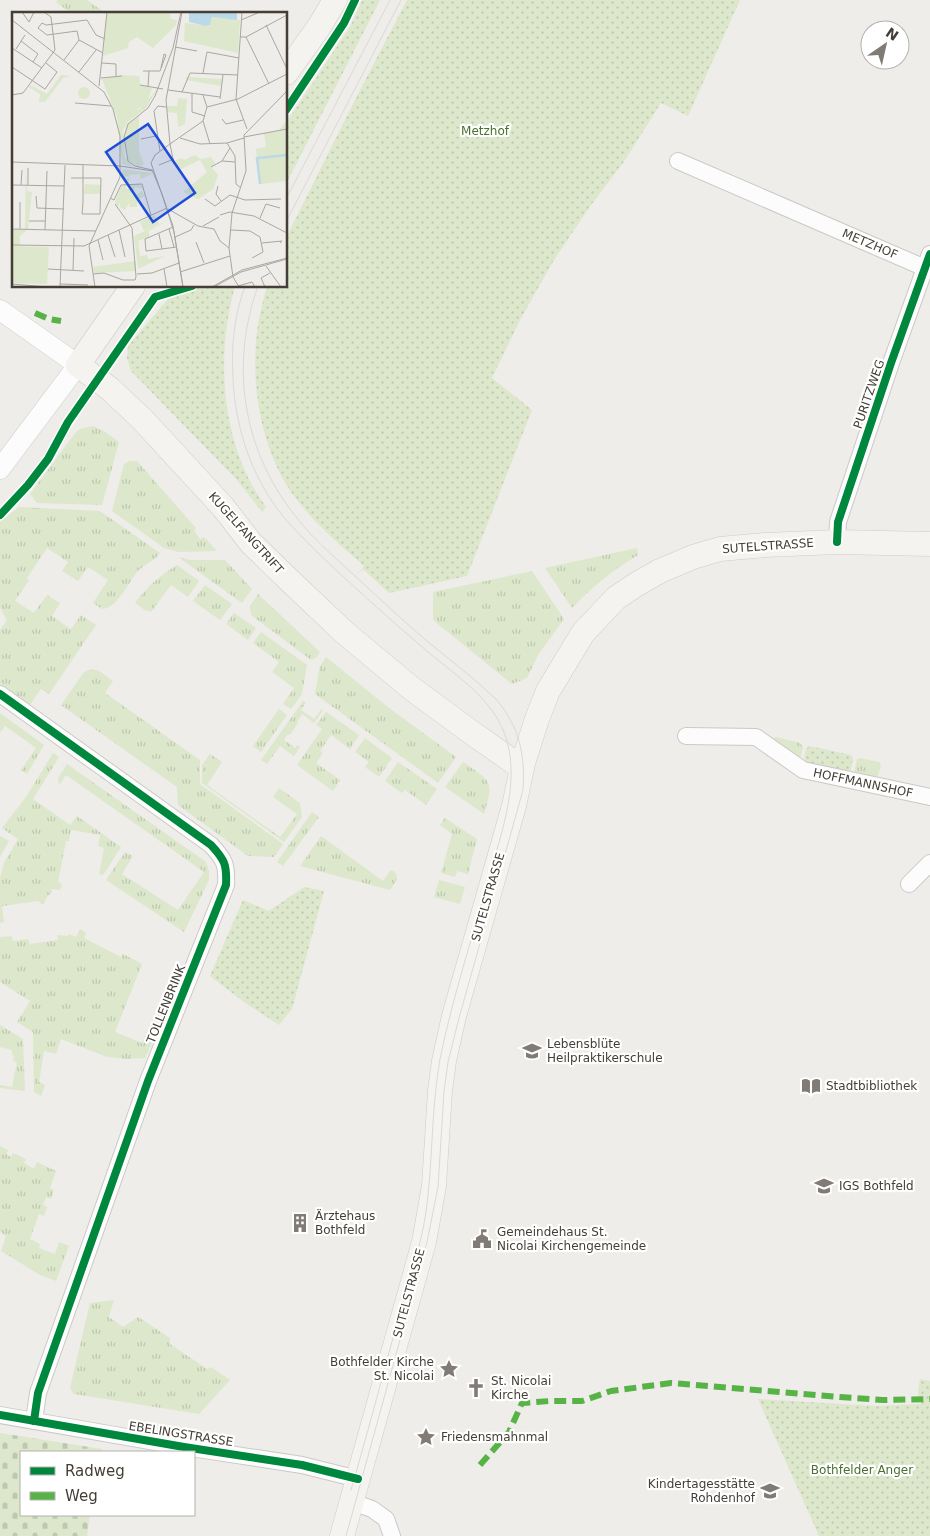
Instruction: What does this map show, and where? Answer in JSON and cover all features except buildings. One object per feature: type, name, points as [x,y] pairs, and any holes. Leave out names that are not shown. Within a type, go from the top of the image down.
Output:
[{"type":"main road","points":[[288,70],[319,27],[335,0]]},
{"type":"main road","points":[[78,365],[132,288]]},
{"type":"main road","name":"KUGELFANGTRIFT","points":[[78,365],[110,389],[142,420],[223,507],[251,543],[345,633],[411,688],[522,768]]},
{"type":"main road","name":"SUTELSTRASSE","points":[[342,1536],[429,1215],[434,1186],[440,1091],[444,1061],[454,1016],[514,806],[522,768],[548,692],[583,633],[616,598],[660,571],[693,557],[720,550],[765,545],[837,542],[930,544]]},
{"type":"street","name":"METZHOF","points":[[678,161],[928,261]]},
{"type":"street","name":"PURITZWEG","points":[[837,542],[838,522],[928,261]]},
{"type":"street","name":"KUGELFANGTRIFT","points":[[0,310],[78,365]]},
{"type":"street","points":[[0,470],[78,365]]},
{"type":"street","name":"TOLLENBRINK","points":[[0,694],[212,845],[222,857],[227,869],[226,885],[150,1077],[74,1288],[38,1393],[34,1421]]},
{"type":"street","name":"HOFFMANNSHOF","points":[[686,736],[756,737],[803,770],[930,797]]},
{"type":"street","points":[[910,884],[930,863]]},
{"type":"street","name":"EBELINGSTRASSE","points":[[0,1415],[184,1447],[302,1465],[358,1479]]},
{"type":"street","points":[[352,1502],[372,1509],[386,1519],[392,1536]]},
{"type":"green space","points":[[58,0],[87,0],[104,12],[69,12],[56,2]]},
{"type":"green space","points":[[362,0],[380,0],[288,180],[288,120],[351,25]]},
{"type":"green space","name":"Metzhof","points":[[407,0],[740,0],[688,116],[661,103],[623,163],[591,205],[554,260],[521,318],[492,378],[532,410],[467,576],[389,593],[363,569],[358,574],[364,566],[310,515],[283,479],[267,442],[258,402],[256,382],[257,328],[266,288],[288,288],[288,234]]},
{"type":"green space","points":[[177,288],[235,288],[225,342],[226,400],[231,429],[239,456],[251,483],[266,507],[262,512],[237,480],[131,371],[127,358],[128,346]]},
{"type":"green space","points":[[93,426],[104,431],[119,442],[102,505],[37,503],[30,494],[76,432]]},
{"type":"green space","points":[[130,461],[137,461],[196,528],[194,531],[200,539],[204,537],[217,551],[179,552],[164,548],[112,511],[124,464]]},
{"type":"green space","points":[[19,507],[100,511],[160,553],[139,570],[113,604],[102,609],[93,603],[108,580],[88,567],[78,581],[62,571],[68,562],[47,548],[27,578],[29,580],[15,601],[34,613],[47,595],[60,603],[52,616],[71,629],[81,615],[96,625],[49,694],[41,689],[30,705],[0,684],[0,630],[7,620],[0,608],[0,522]]},
{"type":"green space","points":[[637,548],[638,555],[603,579],[572,608],[545,568]]},
{"type":"green space","points":[[178,557],[190,560],[225,560],[252,589],[242,603]]},
{"type":"green space","points":[[177,565],[199,581],[188,597],[171,585],[151,612],[146,611],[135,603],[154,582]]},
{"type":"green space","points":[[532,571],[564,619],[538,655],[527,678],[512,684],[433,620],[433,592]]},
{"type":"green space","points":[[205,585],[232,604],[220,620],[193,601]]},
{"type":"green space","points":[[258,594],[320,652],[316,658],[311,660],[251,615],[250,606]]},
{"type":"green space","points":[[234,613],[256,628],[248,640],[226,624]]},
{"type":"green space","points":[[261,632],[307,665],[302,694],[291,709],[283,704],[294,688],[272,672],[279,662],[253,643]]},
{"type":"green space","points":[[326,657],[389,708],[456,757],[438,783],[315,694],[320,666]]},
{"type":"green space","points":[[91,669],[99,671],[113,681],[105,693],[200,760],[200,784],[283,844],[274,857],[248,856],[178,805],[177,787],[61,705],[84,672]]},
{"type":"green space","points":[[303,701],[306,702],[301,710],[314,719],[323,710],[314,723],[302,714],[290,735],[288,734],[284,740],[295,748],[297,745],[300,747],[294,756],[280,746],[267,764],[261,760]]},
{"type":"green space","points":[[279,709],[287,715],[261,752],[253,746]]},
{"type":"green space","points":[[326,712],[359,735],[350,749],[331,735],[320,751],[323,753],[316,763],[340,780],[333,791],[297,765],[322,729],[316,725]]},
{"type":"green space","points":[[0,713],[44,745],[27,774],[21,770],[36,748],[5,726],[0,733]]},
{"type":"green space","points":[[776,737],[800,743],[803,747],[800,760],[773,739]]},
{"type":"green space","points":[[365,738],[392,758],[379,777],[365,767],[369,762],[355,752]]},
{"type":"green space","points":[[809,746],[851,755],[853,759],[850,773],[806,765],[804,755]]},
{"type":"green space","points":[[53,753],[59,757],[33,799],[70,825],[77,816],[121,847],[103,875],[99,874],[104,848],[98,846],[100,835],[71,830],[69,841],[66,841],[58,882],[62,884],[60,890],[52,889],[43,905],[38,901],[2,906],[4,922],[0,923],[0,878],[4,863],[18,839],[2,828],[26,797]]},
{"type":"green space","points":[[210,754],[222,762],[207,785],[280,837],[297,814],[273,797],[279,788],[300,803],[302,817],[284,842],[202,783],[202,765]]},
{"type":"green space","points":[[857,759],[879,762],[881,765],[877,779],[854,774]]},
{"type":"green space","points":[[398,762],[437,789],[426,805],[405,790],[402,793],[385,781]]},
{"type":"green space","points":[[463,762],[488,782],[489,794],[484,814],[445,787]]},
{"type":"green space","points":[[67,764],[206,862],[209,880],[184,932],[106,880],[125,852],[133,856],[122,874],[178,910],[204,872],[66,775],[59,785],[58,778]]},
{"type":"green space","points":[[312,812],[319,817],[283,866],[277,862]]},
{"type":"green space","points":[[445,818],[477,839],[468,874],[457,871],[455,877],[441,873],[452,834],[440,825]]},
{"type":"green space","points":[[0,836],[9,841],[0,857]]},
{"type":"green space","points":[[321,836],[383,881],[391,870],[395,872],[397,876],[396,881],[390,890],[300,866]]},
{"type":"green space","points":[[439,880],[465,887],[460,904],[434,897]]},
{"type":"green space","points":[[304,887],[324,891],[292,1009],[279,1025],[244,1002],[210,976],[243,900],[269,911]]},
{"type":"green space","points":[[80,929],[86,933],[84,938],[121,957],[123,954],[142,964],[115,1032],[142,1043],[147,1031],[156,1034],[145,1058],[128,1059],[107,1057],[61,1039],[56,1054],[44,1051],[39,1082],[45,1085],[41,1096],[34,1092],[33,1032],[17,1022],[30,1001],[0,982],[0,937],[12,936],[13,941],[28,939],[30,944],[58,940],[57,935],[68,936],[69,934],[76,937]]},
{"type":"green space","points":[[0,1025],[23,1039],[25,1091],[0,1088],[0,1085],[12,1087],[17,1062],[13,1061],[12,1050],[0,1047]]},
{"type":"green space","points":[[0,1146],[8,1150],[6,1154],[11,1157],[13,1153],[26,1159],[24,1163],[34,1169],[37,1162],[56,1171],[50,1188],[54,1190],[51,1199],[46,1197],[43,1205],[47,1207],[44,1216],[39,1214],[30,1239],[40,1244],[39,1248],[55,1254],[59,1242],[69,1246],[56,1281],[40,1275],[1,1251],[6,1236],[0,1232]]},
{"type":"green space","points":[[114,1300],[109,1317],[123,1327],[138,1317],[170,1338],[170,1344],[207,1369],[211,1367],[230,1380],[199,1414],[74,1394],[70,1388],[90,1303]]},
{"type":"green space","name":"Bothfelder Anger","points":[[920,1379],[930,1381],[930,1536],[819,1536],[758,1399],[876,1406],[921,1404],[918,1392]]},
{"type":"green space","points":[[0,1433],[102,1449],[102,1451],[20,1451],[20,1516],[90,1516],[87,1536],[0,1536]]},
{"type":"tram line","points":[[288,195],[390,0]]},
{"type":"tram line","points":[[288,218],[401,0]]},
{"type":"tram line","points":[[244,288],[238,309],[233,343],[234,397],[237,416],[248,454],[264,489],[286,520],[340,574],[475,691],[502,727],[510,759],[510,795],[506,813],[456,993],[440,1059],[435,1097],[426,1212],[421,1238],[351,1490]]},
{"type":"tram line","points":[[257,288],[249,315],[244,345],[243,375],[252,433],[262,461],[276,487],[293,513],[322,546],[408,625],[497,700],[516,732],[522,753],[523,765],[523,790],[448,1062],[444,1092],[438,1187],[427,1242],[346,1536]]},
{"type":"marked path","points":[[35,313],[49,319],[61,321]]},
{"type":"marked path","points":[[480,1465],[509,1432],[522,1403],[582,1401],[611,1391],[671,1383],[883,1400],[930,1399]]},
{"type":"cycle path","points":[[288,107],[344,23],[355,0]]},
{"type":"cycle path","points":[[837,542],[838,522],[930,254]]},
{"type":"cycle path","points":[[0,515],[28,485],[48,459],[68,422],[155,297],[185,288]]},
{"type":"cycle path","points":[[0,694],[211,845],[222,859],[226,872],[226,885],[148,1081],[38,1393],[34,1421]]},
{"type":"cycle path","points":[[0,1415],[184,1447],[302,1465],[358,1479]]},
{"type":"place","name":"Lebensblüte Heilpraktikerschule","points":[[532,1051]]},
{"type":"place","name":"Stadtbibliothek","points":[[811,1086]]},
{"type":"place","name":"IGS Bothfeld","points":[[824,1186]]},
{"type":"place","name":"Ärztehaus Bothfeld","points":[[300,1223]]},
{"type":"place","name":"Gemeindehaus St. Nicolai Kirchengemeinde","points":[[482,1239]]},
{"type":"place","name":"Bothfelder Kirche St. Nicolai","points":[[449,1369]]},
{"type":"place","name":"St. Nicolai Kirche","points":[[476,1388]]},
{"type":"place","name":"Friedensmahnmal","points":[[426,1437]]},
{"type":"place","name":"Kindertagesstätte Rohdenhof","points":[[770,1491]]}]
